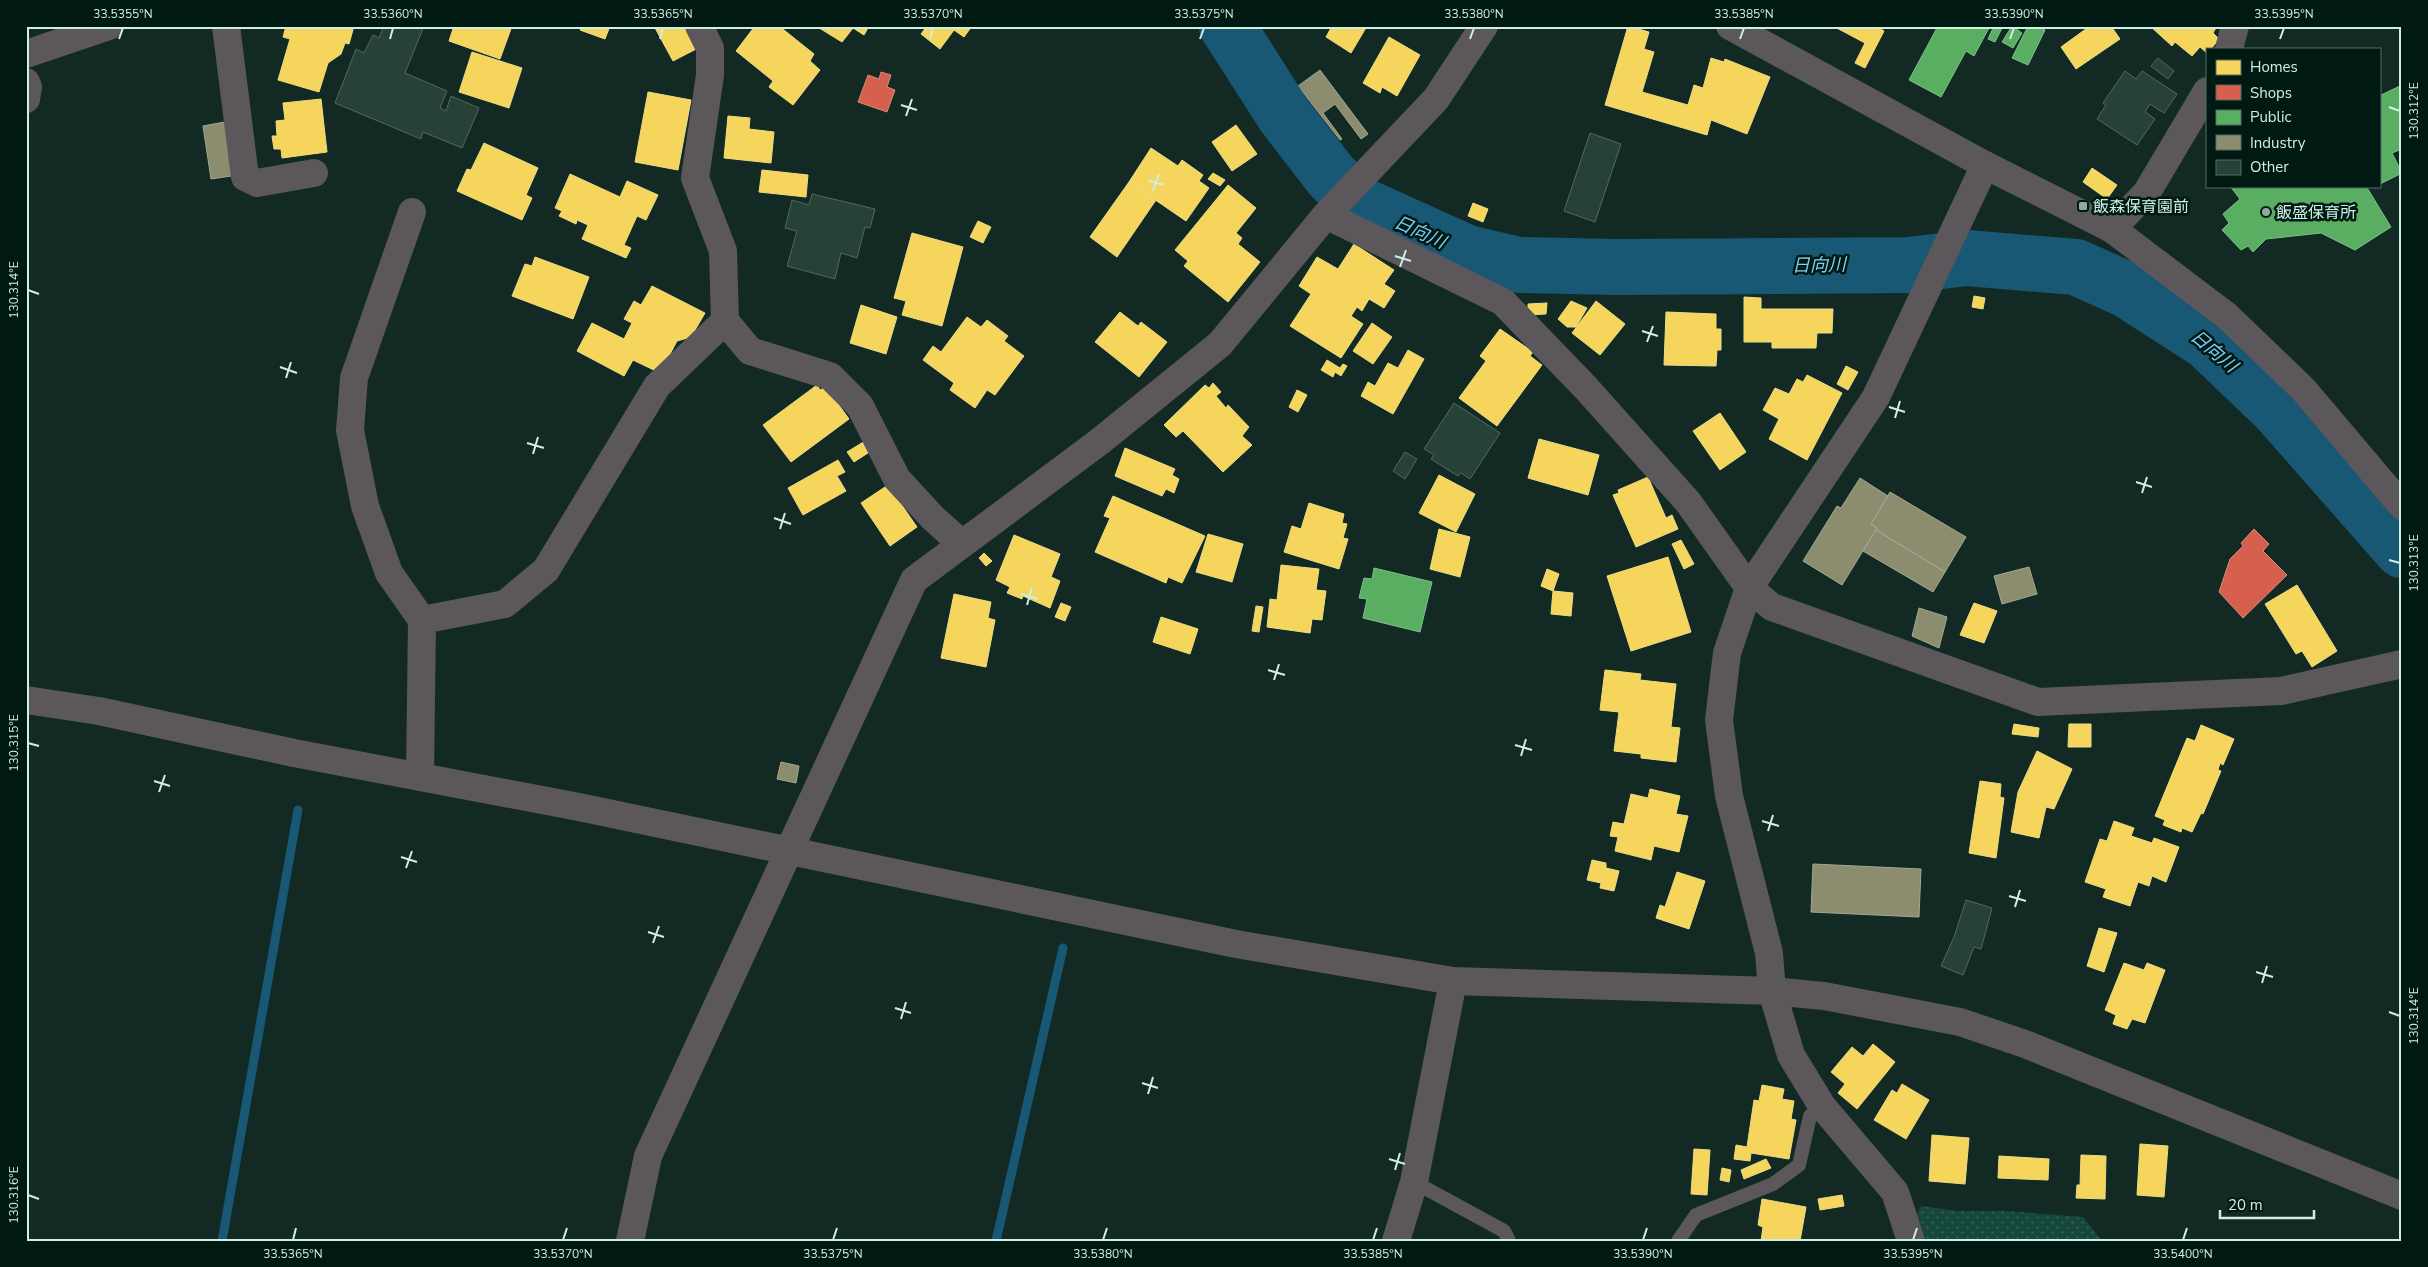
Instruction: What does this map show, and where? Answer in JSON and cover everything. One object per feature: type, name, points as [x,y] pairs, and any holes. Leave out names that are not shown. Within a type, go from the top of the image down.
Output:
[{"type":"street","points":[[26,54],[109,26]]},
{"type":"street","points":[[226,26],[245,177],[257,184],[314,173]]},
{"type":"street","points":[[699,26],[710,48],[710,74],[695,178],[723,251],[725,321],[750,351],[830,376],[860,406],[897,479],[932,518],[962,544]]},
{"type":"street","points":[[630,1241],[648,1156],[914,580],[1099,442],[1220,344],[1326,215],[1436,99],[1484,26]]},
{"type":"street","points":[[1730,26],[1985,165],[2112,229],[2227,316],[2303,389],[2402,506]]},
{"type":"street","points":[[2229,48],[2235,26]]},
{"type":"street","points":[[26,82],[28,87],[26,99]]},
{"type":"street","points":[[2112,229],[2147,192],[2206,93]]},
{"type":"street","points":[[1911,1241],[1895,1192],[1822,1106],[1791,1054],[1772,991],[1769,953],[1729,796],[1719,720],[1727,653],[1748,588],[1876,397],[1985,165]]},
{"type":"street","points":[[412,212],[354,378],[350,430],[365,506],[389,573],[422,620],[420,776]]},
{"type":"street","points":[[1326,215],[1503,302],[1586,388],[1688,502],[1748,588],[1772,607],[2038,702],[2281,691],[2402,664]]},
{"type":"street","points":[[422,620],[505,604],[546,570],[658,386],[725,321]]},
{"type":"street","points":[[26,700],[99,711],[294,753],[579,807],[787,852],[890,871],[1236,944],[1453,981],[1772,991],[1824,996],[1960,1022],[2025,1044],[2402,1196]]},
{"type":"street","points":[[1396,1241],[1414,1182],[1453,981]]},
{"type":"lane","points":[[1678,1241],[1696,1215],[1773,1184],[1799,1165],[1810,1116],[1822,1106]]},
{"type":"lane","points":[[1414,1182],[1504,1231],[1509,1241]]},
{"type":"green space","points":[[1921,1206],[1958,1211],[2008,1211],[2083,1217],[2102,1241],[1926,1241],[1917,1214]]},
{"type":"building: Homes","points":[[286,26],[354,26],[349,44],[345,43],[341,54],[328,63],[319,92],[278,80],[290,39],[283,37]]},
{"type":"building: Homes","points":[[454,26],[512,26],[500,59],[449,41]]},
{"type":"building: Homes","points":[[582,26],[610,26],[605,39],[580,30]]},
{"type":"building: Homes","points":[[654,26],[694,26],[704,45],[673,61]]},
{"type":"building: Homes","points":[[755,26],[779,26],[814,54],[810,61],[820,70],[793,105],[769,87],[773,81],[736,51]]},
{"type":"building: Homes","points":[[816,26],[869,26],[864,35],[853,28],[842,42]]},
{"type":"building: Homes","points":[[927,26],[972,26],[964,37],[954,30],[940,49],[921,34]]},
{"type":"building: Homes","points":[[1332,26],[1367,26],[1351,53],[1326,37]]},
{"type":"building: Homes","points":[[1628,26],[1649,32],[1644,49],[1654,52],[1642,92],[1688,105],[1694,85],[1703,88],[1711,58],[1724,62],[1725,59],[1770,77],[1747,134],[1711,120],[1707,135],[1605,105]]},
{"type":"building: Homes","points":[[1833,26],[1882,26],[1881,29],[1884,31],[1865,68],[1855,63],[1865,43]]},
{"type":"building: Homes","points":[[2090,26],[2111,26],[2120,39],[2076,69],[2061,47]]},
{"type":"building: Homes","points":[[2150,26],[2217,26],[2213,33],[2219,39],[2212,48],[2206,48],[2206,52],[2200,47],[2192,56],[2175,42],[2172,46]]},
{"type":"building: Homes","points":[[1389,37],[1420,55],[1397,96],[1382,87],[1380,93],[1363,83]]},
{"type":"building: Homes","points":[[472,52],[522,68],[509,108],[459,92]]},
{"type":"building: Homes","points":[[648,92],[691,100],[678,170],[635,162]]},
{"type":"building: Homes","points":[[321,99],[327,152],[282,158],[281,149],[274,149],[272,136],[277,136],[276,121],[285,120],[283,103]]},
{"type":"building: Homes","points":[[728,116],[750,118],[749,129],[774,132],[771,163],[724,158]]},
{"type":"building: Homes","points":[[1236,125],[1257,154],[1232,171],[1212,142]]},
{"type":"building: Homes","points":[[484,143],[538,168],[526,195],[532,198],[522,220],[457,191],[467,169],[471,170]]},
{"type":"building: Homes","points":[[1151,148],[1178,166],[1182,160],[1203,175],[1199,181],[1209,188],[1186,221],[1129,182]]},
{"type":"building: Homes","points":[[2092,168],[2117,185],[2107,199],[2083,182]]},
{"type":"building: Homes","points":[[762,170],[808,175],[806,197],[759,192]]},
{"type":"building: Homes","points":[[1213,173],[1225,180],[1220,186],[1208,179]]},
{"type":"building: Homes","points":[[570,174],[620,197],[627,181],[658,195],[646,220],[637,216],[624,245],[631,248],[626,258],[582,239],[588,225],[577,220],[576,224],[559,216],[562,211],[555,208]]},
{"type":"building: Homes","points":[[1129,182],[1156,200],[1117,257],[1090,237]]},
{"type":"building: Homes","points":[[1228,185],[1256,208],[1236,233],[1242,238],[1238,244],[1260,262],[1228,302],[1184,266],[1188,261],[1175,250]]},
{"type":"building: Homes","points":[[1473,203],[1488,209],[1483,222],[1468,216]]},
{"type":"building: Homes","points":[[978,221],[991,227],[983,243],[970,237]]},
{"type":"building: Homes","points":[[912,233],[963,247],[942,326],[902,315],[906,301],[894,298]]},
{"type":"building: Homes","points":[[1354,244],[1394,270],[1384,284],[1395,291],[1384,308],[1369,299],[1362,311],[1357,307],[1351,316],[1363,324],[1341,358],[1290,326],[1311,294],[1299,286],[1317,257],[1338,269]]},
{"type":"building: Homes","points":[[535,257],[589,277],[573,319],[512,296],[525,264],[532,266]]},
{"type":"building: Homes","points":[[652,286],[705,313],[691,337],[677,341],[660,373],[633,360],[624,376],[577,351],[592,323],[624,339],[632,323],[624,319],[634,301],[641,305]]},
{"type":"building: Homes","points":[[1974,296],[1985,298],[1983,309],[1972,307]]},
{"type":"building: Homes","points":[[1744,297],[1761,298],[1761,309],[1833,309],[1832,333],[1817,333],[1816,348],[1772,348],[1772,342],[1744,342]]},
{"type":"building: Homes","points":[[1571,301],[1587,308],[1576,327],[1567,327],[1558,319]]},
{"type":"building: Homes","points":[[1596,301],[1625,324],[1600,355],[1572,333]]},
{"type":"building: Homes","points":[[1547,303],[1546,314],[1528,315],[1528,304]]},
{"type":"building: Homes","points":[[861,305],[897,317],[886,354],[850,343]]},
{"type":"building: Homes","points":[[1120,312],[1138,326],[1141,322],[1167,342],[1139,377],[1095,342]]},
{"type":"building: Homes","points":[[1666,312],[1716,314],[1716,329],[1721,329],[1721,350],[1717,350],[1716,366],[1664,365]]},
{"type":"building: Homes","points":[[967,317],[981,327],[987,320],[1008,336],[1004,341],[1024,356],[995,395],[987,390],[975,408],[950,390],[954,383],[923,360],[933,346],[941,352]]},
{"type":"building: Homes","points":[[1372,323],[1392,337],[1373,364],[1353,351]]},
{"type":"building: Homes","points":[[1500,329],[1533,352],[1530,356],[1542,365],[1497,426],[1459,398],[1486,361],[1480,356]]},
{"type":"building: Homes","points":[[1408,350],[1424,359],[1393,414],[1361,396],[1368,382],[1375,386],[1388,363],[1398,368]]},
{"type":"building: Homes","points":[[1327,360],[1340,368],[1343,364],[1347,366],[1341,376],[1335,372],[1333,377],[1321,370]]},
{"type":"building: Homes","points":[[1846,366],[1858,372],[1848,390],[1837,384]]},
{"type":"building: Homes","points":[[1807,375],[1842,393],[1807,460],[1769,439],[1779,419],[1763,410],[1775,388],[1789,394],[1797,379],[1803,382]]},
{"type":"building: Homes","points":[[1213,383],[1221,392],[1216,396],[1226,408],[1228,405],[1249,427],[1242,436],[1252,445],[1223,472],[1183,431],[1176,437],[1164,425],[1205,385],[1209,388]]},
{"type":"building: Homes","points":[[817,385],[820,390],[826,387],[849,419],[791,462],[763,425]]},
{"type":"building: Homes","points":[[1297,390],[1307,395],[1298,412],[1289,407]]},
{"type":"building: Homes","points":[[1720,413],[1746,452],[1720,470],[1693,431]]},
{"type":"building: Homes","points":[[1539,439],[1599,455],[1588,495],[1528,478]]},
{"type":"building: Homes","points":[[865,441],[871,451],[854,462],[847,452]]},
{"type":"building: Homes","points":[[1125,448],[1175,469],[1172,475],[1179,479],[1174,493],[1166,489],[1162,496],[1115,476]]},
{"type":"building: Homes","points":[[838,460],[845,472],[837,476],[846,491],[803,515],[788,488]]},
{"type":"building: Homes","points":[[1439,475],[1475,494],[1456,532],[1419,513]]},
{"type":"building: Homes","points":[[1648,477],[1666,518],[1672,515],[1678,529],[1636,547],[1613,495],[1619,493],[1618,490]]},
{"type":"building: Homes","points":[[888,485],[917,527],[890,546],[861,503]]},
{"type":"building: Homes","points":[[1113,496],[1205,536],[1182,583],[1168,577],[1166,583],[1095,552],[1110,518],[1104,516]]},
{"type":"building: Homes","points":[[1309,503],[1344,514],[1342,523],[1347,524],[1343,538],[1348,539],[1339,569],[1284,552],[1292,526],[1301,529]]},
{"type":"building: Homes","points":[[1439,529],[1470,537],[1460,577],[1430,569]]},
{"type":"building: Homes","points":[[1208,534],[1243,544],[1232,582],[1196,572]]},
{"type":"building: Homes","points":[[1014,535],[1060,554],[1051,577],[1060,581],[1050,608],[1023,596],[1022,599],[1007,593],[1010,587],[996,580]]},
{"type":"building: Homes","points":[[1681,540],[1694,564],[1684,569],[1672,544]]},
{"type":"building: Homes","points":[[984,553],[992,561],[986,566],[979,558]]},
{"type":"building: Homes","points":[[1668,557],[1691,632],[1631,651],[1607,576]]},
{"type":"building: Homes","points":[[1281,565],[1319,569],[1316,590],[1326,591],[1322,620],[1312,619],[1310,633],[1267,627],[1270,599],[1277,600]]},
{"type":"building: Homes","points":[[1547,569],[1559,574],[1553,591],[1541,586]]},
{"type":"building: Homes","points":[[2297,585],[2337,651],[2312,667],[2302,651],[2296,654],[2265,604]]},
{"type":"building: Homes","points":[[1553,591],[1573,593],[1571,616],[1551,614]]},
{"type":"building: Homes","points":[[954,594],[991,602],[988,618],[995,620],[986,667],[941,658]]},
{"type":"building: Homes","points":[[1061,603],[1071,607],[1065,621],[1055,617]]},
{"type":"building: Homes","points":[[1974,603],[1997,611],[1984,643],[1960,635]]},
{"type":"building: Homes","points":[[1256,606],[1263,607],[1259,632],[1252,631]]},
{"type":"building: Homes","points":[[1161,617],[1198,629],[1190,654],[1153,642]]},
{"type":"building: Homes","points":[[1605,670],[1641,674],[1640,680],[1676,684],[1671,727],[1680,728],[1676,762],[1641,758],[1641,754],[1614,751],[1619,712],[1600,710]]},
{"type":"building: Homes","points":[[2014,724],[2039,728],[2038,737],[2012,734]]},
{"type":"building: Homes","points":[[2069,724],[2091,724],[2091,747],[2068,747]]},
{"type":"building: Homes","points":[[2201,725],[2234,739],[2223,765],[2220,763],[2218,770],[2221,771],[2203,814],[2201,813],[2192,832],[2182,828],[2181,832],[2163,825],[2165,820],[2155,816],[2187,738],[2195,741]]},
{"type":"building: Homes","points":[[2037,751],[2072,769],[2054,809],[2046,807],[2039,838],[2011,832],[2018,792]]},
{"type":"building: Homes","points":[[1980,781],[2001,784],[2000,797],[2004,798],[1996,858],[1969,853]]},
{"type":"building: Homes","points":[[1650,789],[1680,796],[1676,814],[1688,816],[1679,852],[1654,846],[1651,860],[1615,851],[1618,837],[1610,836],[1613,822],[1624,824],[1631,794],[1648,798]]},
{"type":"building: Homes","points":[[2114,821],[2134,828],[2131,836],[2152,843],[2154,838],[2179,847],[2166,882],[2152,876],[2149,886],[2138,882],[2130,906],[2103,897],[2106,889],[2085,882],[2100,839],[2107,841]]},
{"type":"building: Homes","points":[[1592,860],[1606,863],[1606,868],[1619,871],[1614,891],[1600,888],[1601,883],[1587,880]]},
{"type":"building: Homes","points":[[1677,872],[1705,881],[1689,929],[1656,918],[1660,905],[1665,907]]},
{"type":"building: Homes","points":[[2099,928],[2117,933],[2104,972],[2087,966]]},
{"type":"building: Homes","points":[[2124,963],[2144,970],[2147,963],[2165,970],[2145,1023],[2132,1019],[2127,1029],[2113,1024],[2116,1015],[2105,1010]]},
{"type":"building: Homes","points":[[1873,1044],[1895,1062],[1857,1109],[1838,1093],[1845,1084],[1831,1072],[1852,1047],[1863,1056]]},
{"type":"building: Homes","points":[[1902,1084],[1929,1100],[1906,1139],[1874,1120],[1892,1090],[1897,1093]]},
{"type":"building: Homes","points":[[1762,1085],[1784,1089],[1782,1099],[1794,1101],[1791,1119],[1796,1120],[1789,1159],[1751,1153],[1750,1161],[1734,1159],[1736,1145],[1747,1147],[1754,1100],[1759,1101]]},
{"type":"building: Homes","points":[[1932,1135],[1969,1138],[1965,1184],[1929,1181]]},
{"type":"building: Homes","points":[[2140,1144],[2168,1146],[2164,1197],[2137,1195]]},
{"type":"building: Homes","points":[[1694,1149],[1710,1150],[1707,1195],[1691,1194]]},
{"type":"building: Homes","points":[[2081,1155],[2106,1156],[2105,1199],[2076,1198],[2077,1185],[2080,1185]]},
{"type":"building: Homes","points":[[1999,1156],[2049,1159],[2048,1180],[1998,1178]]},
{"type":"building: Homes","points":[[1766,1159],[1771,1168],[1744,1179],[1741,1170]]},
{"type":"building: Homes","points":[[1722,1168],[1731,1170],[1729,1182],[1720,1180]]},
{"type":"building: Homes","points":[[1842,1195],[1844,1206],[1820,1210],[1818,1199]]},
{"type":"building: Homes","points":[[1762,1199],[1806,1207],[1800,1241],[1761,1241],[1763,1227],[1758,1225]]},
{"type":"building: Shops","points":[[881,72],[891,75],[887,87],[895,90],[887,112],[858,102],[868,75],[879,79]]},
{"type":"building: Shops","points":[[2254,529],[2269,544],[2263,551],[2287,575],[2243,618],[2219,592],[2230,559],[2243,546],[2241,543]]},
{"type":"building: Public","points":[[1938,26],[1990,26],[1974,56],[1966,51],[1941,97],[1909,80]]},
{"type":"building: Public","points":[[1994,26],[2003,26],[1995,42],[1988,39]]},
{"type":"building: Public","points":[[2012,26],[2022,33],[2013,48],[2002,42]]},
{"type":"building: Public","points":[[2028,26],[2037,26],[2045,30],[2028,65],[2012,58]]},
{"type":"building: Public","points":[[2402,85],[2402,149],[2392,153],[2402,173],[2380,184],[2380,96]]},
{"type":"building: Public","points":[[2232,188],[2367,188],[2391,227],[2355,250],[2321,233],[2266,239],[2253,252],[2248,246],[2241,250],[2222,230],[2229,223],[2223,214],[2240,199]]},
{"type":"building: Public","points":[[1374,568],[1432,582],[1420,632],[1363,618],[1367,599],[1359,598],[1364,578],[1372,579]]},
{"type":"building: Industry","points":[[1320,70],[1368,134],[1361,139],[1335,104],[1323,113],[1342,139],[1340,140],[1298,86]]},
{"type":"building: Industry","points":[[230,121],[238,175],[211,179],[203,126]]},
{"type":"building: Industry","points":[[1860,478],[1888,496],[1871,524],[1877,528],[1842,585],[1803,561],[1837,506],[1841,508]]},
{"type":"building: Industry","points":[[1890,492],[1966,537],[1945,572],[1876,530],[1877,528],[1871,524]]},
{"type":"building: Industry","points":[[1876,530],[1945,572],[1933,592],[1863,551]]},
{"type":"building: Industry","points":[[2029,567],[2037,594],[2002,604],[1994,576]]},
{"type":"building: Industry","points":[[1919,608],[1947,617],[1939,648],[1912,636]]},
{"type":"building: Industry","points":[[781,762],[799,766],[796,783],[777,779]]},
{"type":"building: Industry","points":[[1813,864],[1921,869],[1919,917],[1811,912]]},
{"type":"building: Other","points":[[384,26],[424,26],[405,73],[447,91],[440,108],[446,111],[451,96],[479,108],[462,148],[423,132],[421,139],[335,103],[356,49],[364,53],[373,35],[379,38]]},
{"type":"building: Other","points":[[2158,58],[2174,71],[2168,79],[2151,66]]},
{"type":"building: Other","points":[[2125,71],[2136,79],[2142,71],[2177,94],[2164,113],[2150,104],[2145,112],[2155,119],[2137,145],[2097,119],[2106,105],[2103,103]]},
{"type":"building: Other","points":[[1590,133],[1621,144],[1595,222],[1564,211]]},
{"type":"building: Other","points":[[812,194],[875,209],[870,228],[865,227],[857,258],[841,253],[835,279],[787,266],[797,231],[785,228],[792,200],[809,205]]},
{"type":"building: Other","points":[[1454,403],[1500,433],[1470,479],[1461,473],[1458,476],[1431,459],[1434,455],[1424,449]]},
{"type":"building: Other","points":[[1405,452],[1417,459],[1405,479],[1393,471]]},
{"type":"building: Other","points":[[1966,900],[1992,908],[1981,949],[1974,947],[1963,975],[1941,966],[1954,937]]},
{"type":"waterway","name":"日向川","points":[[1227,26],[1284,115],[1331,176],[1361,205],[1467,253],[1519,265],[1617,267],[1909,265],[1967,258],[2076,267],[2127,290],[2208,342],[2277,408],[2402,550]]},
{"type":"waterway","points":[[222,1241],[298,810]]},
{"type":"waterway","points":[[996,1241],[1063,948]]},
{"type":"place","name":"飯森保育園前","points":[[2083,206]]},
{"type":"place","name":"飯盛保育所","points":[[2266,212]]}]
